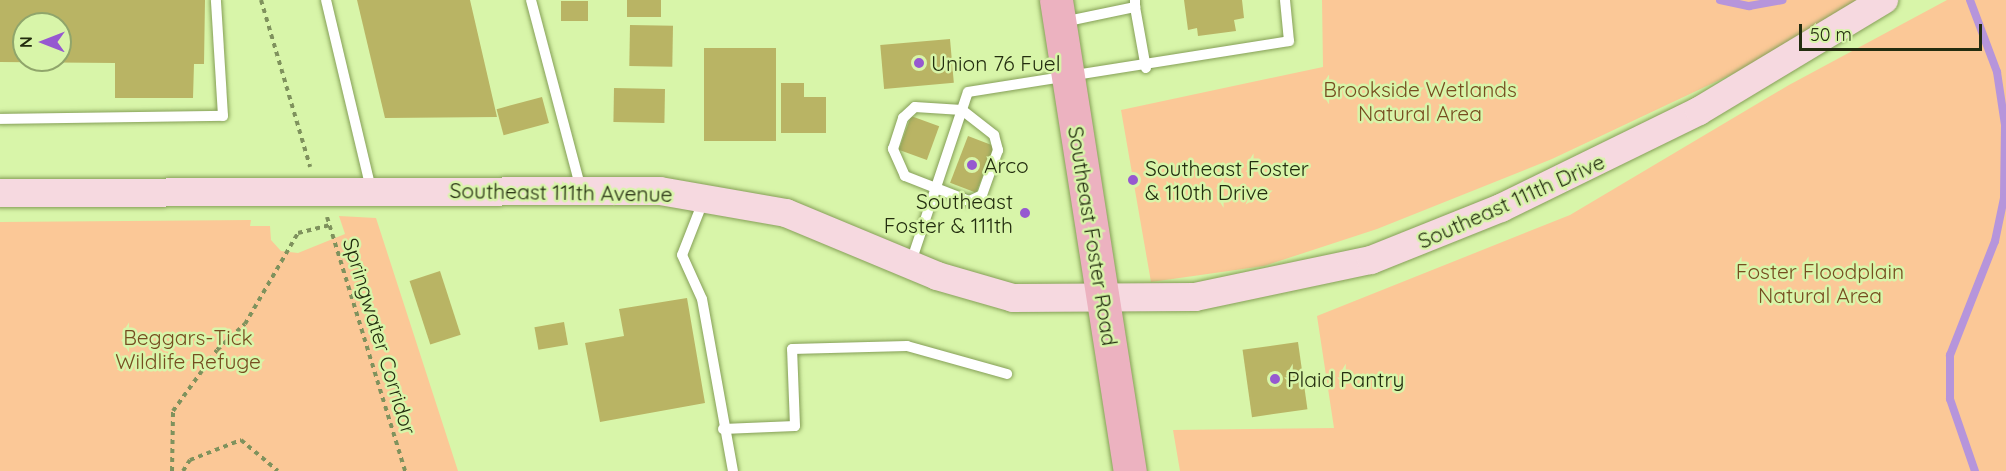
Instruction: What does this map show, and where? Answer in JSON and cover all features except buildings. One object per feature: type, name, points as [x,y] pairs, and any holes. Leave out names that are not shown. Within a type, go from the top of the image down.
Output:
[{"type":"main road","name":"Southeast Foster Road","points":[[1058,11],[1130,471]]},
{"type":"street","name":"Southeast 111th Drive","points":[[1103,301],[1238,291],[1371,260],[1415,244],[1555,183],[1699,111],[1884,0]]},
{"type":"street","name":"Southeast 111th Avenue","points":[[0,193],[581,189],[705,196],[786,213],[910,265],[1013,297],[1103,301]]},
{"type":"lane","points":[[0,119],[223,116],[216,0]]},
{"type":"lane","points":[[326,0],[371,191]]},
{"type":"lane","points":[[531,0],[581,189]]},
{"type":"lane","points":[[910,265],[968,92],[1068,75],[1146,68],[1289,41],[1285,0]]},
{"type":"lane","points":[[1058,11],[1135,3],[1146,68]]},
{"type":"lane","points":[[915,107],[962,110],[994,135],[994,161],[982,195],[969,201],[935,190],[905,176],[896,164],[893,149],[903,118],[915,107]]},
{"type":"lane","points":[[705,196],[682,255],[702,299],[723,429],[733,471]]},
{"type":"lane","points":[[723,429],[795,426],[792,349],[907,346],[1007,374]]},
{"type":"path","points":[[261,0],[312,173]]},
{"type":"path","name":"Springwater Corridor","points":[[324,210],[405,471]]},
{"type":"path","points":[[172,471],[173,411],[217,350],[245,324],[298,233],[329,225]]},
{"type":"path","points":[[183,471],[190,460],[241,440],[278,471]]},
{"type":"green space","name":"Brookside Wetlands Natural Area","points":[[1322,0],[1857,0],[1762,60],[1552,159],[1377,229],[1264,266],[1151,282],[1121,110],[1323,67]]},
{"type":"green space","name":"Foster Floodplain Natural Area","points":[[1947,0],[2006,0],[2006,471],[1180,471],[1173,430],[1334,428],[1317,316],[1570,215],[1789,85]]},
{"type":"green space","name":"Beggars-Tick Wildlife Refuge","points":[[339,216],[376,218],[458,471],[0,471],[0,222],[251,220],[250,226],[270,226],[271,240],[281,251],[298,253],[345,234]]},
{"type":"waterway","points":[[1720,0],[1749,6],[1782,0]]},
{"type":"waterway","points":[[1970,0],[1997,72],[2005,125],[2004,198],[1995,241],[1950,355],[1950,399],[1975,471]]},
{"type":"place","name":"Union 76 Fuel","points":[[919,63]]},
{"type":"place","name":"Arco","points":[[972,165]]},
{"type":"place","name":"Southeast Foster & 110th Drive","points":[[1133,180]]},
{"type":"place","name":"Southeast Foster & 111th","points":[[1025,213]]},
{"type":"place","name":"Plaid Pantry","points":[[1275,379]]}]
